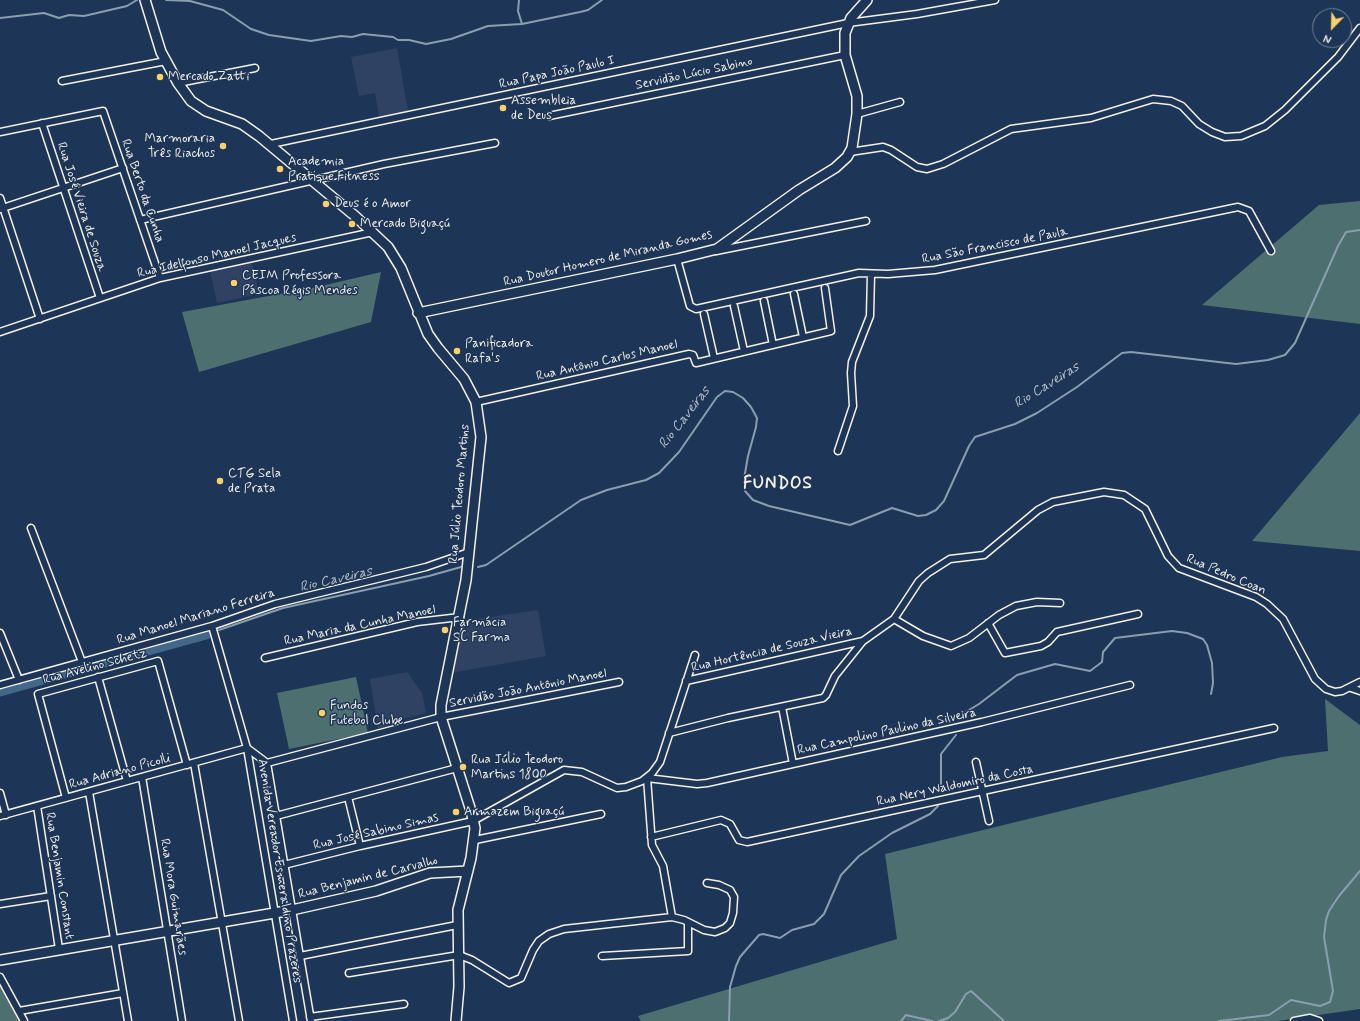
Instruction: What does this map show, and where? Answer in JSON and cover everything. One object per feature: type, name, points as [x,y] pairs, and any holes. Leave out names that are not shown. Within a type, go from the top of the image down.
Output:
[{"type":"main road","name":"Rua Júlio Teodoro Martins","points":[[145,0],[166,61],[178,83],[196,106],[212,114],[242,124],[270,144],[373,232],[398,261],[418,313],[433,341],[464,379],[476,402],[481,437],[469,552],[460,617],[442,695],[441,717],[473,821],[475,840],[462,890],[457,925],[459,996],[456,1021]]},
{"type":"main road","points":[[848,23],[867,0]]},
{"type":"main road","name":"Rua Doutor Homero de Miranda Gomes","points":[[418,313],[677,259],[708,252],[724,245],[799,190],[835,168],[850,152],[855,137],[857,96],[845,55],[845,33],[848,23]]},
{"type":"main road","name":"Rua Benjamin de Carvalho","points":[[0,960],[292,910],[380,890],[430,873],[468,871]]},
{"type":"street","name":"Rua Papa João Paulo I","points":[[270,144],[848,23],[917,14],[995,0]]},
{"type":"street","points":[[850,152],[883,147],[891,150],[917,167],[927,169],[943,164],[1011,129],[1050,125],[1092,118],[1153,99],[1171,101],[1182,106],[1200,124],[1212,132],[1226,137],[1241,136],[1265,126],[1285,110],[1338,57],[1360,28]]},
{"type":"street","name":"Servidão Lúcio Sabino","points":[[549,116],[845,55]]},
{"type":"street","points":[[62,81],[166,61]]},
{"type":"street","points":[[178,83],[255,68]]},
{"type":"street","points":[[857,114],[900,102]]},
{"type":"street","name":"Rua Berto da Cunha","points":[[42,123],[103,111],[160,278]]},
{"type":"street","points":[[0,132],[42,123]]},
{"type":"street","name":"Rua José Vieira de Souza","points":[[42,123],[100,298]]},
{"type":"street","points":[[140,220],[384,164],[495,143]]},
{"type":"street","points":[[2,209],[123,168]]},
{"type":"street","points":[[0,198],[2,209],[40,319]]},
{"type":"street","name":"Rua São Francisco de Paula","points":[[677,259],[690,306],[696,309],[859,273],[871,274],[935,270],[1238,206],[1246,208],[1271,251]]},
{"type":"street","points":[[708,252],[866,221]]},
{"type":"street","name":"Rua Idelfonso Manoel Jacques","points":[[0,332],[160,278],[373,232]]},
{"type":"street","points":[[838,451],[853,406],[851,372],[852,362],[870,316],[871,274]]},
{"type":"street","name":"Rua Antônio Carlos Manoel","points":[[476,402],[689,354],[693,355],[696,363],[831,330],[824,288]]},
{"type":"street","points":[[794,294],[803,337]]},
{"type":"street","points":[[764,301],[772,344]]},
{"type":"street","points":[[734,306],[744,351]]},
{"type":"street","points":[[704,314],[714,358]]},
{"type":"street","name":"Rua Pedro Coan","points":[[863,641],[894,619],[920,581],[928,573],[950,560],[984,555],[1046,505],[1060,499],[1100,492],[1117,493],[1131,499],[1145,510],[1174,565],[1187,572],[1256,597],[1268,604],[1288,626],[1318,683],[1326,689],[1335,692],[1351,688],[1360,682]]},
{"type":"street","points":[[31,528],[82,662]]},
{"type":"street","name":"Rua Manoel Mariano Ferreira","points":[[0,685],[212,626],[275,604],[436,564],[469,552]]},
{"type":"street","points":[[894,619],[926,638],[951,646],[969,638],[1003,612],[1024,604],[1060,603]]},
{"type":"street","points":[[988,623],[1005,653],[1041,646],[1048,642],[1057,632],[1138,614]]},
{"type":"street","name":"Rua Maria da Cunha Manoel","points":[[265,658],[417,622],[460,617]]},
{"type":"street","points":[[212,626],[247,748]]},
{"type":"street","points":[[0,633],[19,680]]},
{"type":"street","points":[[669,733],[823,698],[826,695],[834,676],[863,641]]},
{"type":"street","name":"Rua Hortência de Souza Vieira","points":[[686,681],[863,641]]},
{"type":"street","points":[[672,917],[663,866],[652,845],[647,778],[658,767],[695,655]]},
{"type":"street","name":"Rua Avelino Schetz","points":[[66,798],[38,694],[98,677],[158,661],[187,764]]},
{"type":"street","points":[[98,677],[127,781]]},
{"type":"street","name":"Servidão João Antônio Manoel","points":[[267,763],[441,717],[619,682]]},
{"type":"street","name":"Rua Campolino Paulino da Silveira","points":[[647,778],[702,784],[982,722],[1130,685]]},
{"type":"street","points":[[1351,688],[1360,691]]},
{"type":"street","points":[[782,707],[793,764]]},
{"type":"street","name":"Rua Nery Waldomiro da Costa","points":[[651,837],[721,820],[730,824],[739,840],[747,842],[1274,728]]},
{"type":"street","name":"Rua Adriano Picolli","points":[[3,816],[247,748]]},
{"type":"street","name":"Avenida Vereador Esmeraldino Prazeres","points":[[247,748],[267,763],[311,1019]]},
{"type":"street","name":"Avenida Vereador Esmeraldino Prazeres","points":[[247,748],[293,1021]]},
{"type":"street","points":[[976,762],[989,820]]},
{"type":"street","points":[[194,763],[238,1021]]},
{"type":"street","points":[[276,816],[457,768]]},
{"type":"street","name":"Rua José Sabino Simas","points":[[284,865],[360,846],[473,821],[564,770],[570,769],[582,772],[620,788],[647,778]]},
{"type":"street","name":"Rua Mora Guimarães","points":[[142,777],[182,1021]]},
{"type":"street","points":[[89,792],[128,1021]]},
{"type":"street","points":[[0,793],[3,816]]},
{"type":"street","points":[[348,797],[360,846]]},
{"type":"street","name":"Rua Benjamin Constant","points":[[36,806],[60,949]]},
{"type":"street","points":[[475,840],[601,814]]},
{"type":"street","points":[[349,973],[459,955],[472,960],[506,982],[514,982],[524,974],[535,946],[549,934],[578,926],[672,917],[712,932],[722,929],[730,923],[734,903],[733,893],[719,885],[707,883]]},
{"type":"street","points":[[0,904],[51,896]]},
{"type":"street","points":[[602,956],[688,951],[688,922]]},
{"type":"street","points":[[300,956],[457,925]]},
{"type":"street","points":[[0,977],[24,1021]]},
{"type":"street","points":[[19,1011],[123,993]]},
{"type":"street","points":[[311,1019],[404,1004]]},
{"type":"street","points":[[1294,1021],[1310,1018],[1319,1021]]},
{"type":"shaded area","points":[[397,48],[408,111],[379,117],[375,93],[359,96],[351,57]]},
{"type":"shaded area","name":"CEIM Professora Páscoa Régis Mendes","points":[[252,263],[259,294],[217,303],[210,271]]},
{"type":"shaded area","points":[[538,610],[546,656],[451,673],[463,621]]},
{"type":"shaded area","points":[[407,672],[422,693],[426,713],[391,722],[391,726],[378,729],[370,679]]},
{"type":"green space","points":[[1360,201],[1360,324],[1202,305],[1319,205]]},
{"type":"green space","points":[[381,272],[371,322],[199,372],[182,312],[317,287]]},
{"type":"green space","points":[[1360,413],[1360,551],[1252,541]]},
{"type":"green space","name":"Fundos Futebol Clube","points":[[356,677],[368,733],[289,749],[277,693]]},
{"type":"green space","points":[[1325,699],[1360,725],[1360,1009],[1277,1021],[641,1021],[638,1016],[897,939],[885,854],[1282,757],[1328,751]]},
{"type":"green space","points":[[0,984],[20,1021],[0,1021]]},
{"type":"waterway","points":[[0,18],[44,13],[59,18],[69,15],[84,16],[127,6],[137,0]]},
{"type":"waterway","points":[[166,0],[190,1],[223,10],[251,29],[269,35],[311,41],[341,36],[352,37],[363,34],[393,37],[398,40],[409,40],[426,44],[451,39],[488,26],[522,24],[580,12],[588,10],[602,0]]},
{"type":"waterway","points":[[519,0],[518,11],[522,24]]},
{"type":"waterway","name":"Rio Caveiras","points":[[478,567],[486,565],[581,500],[607,490],[646,480],[659,473],[679,452],[717,397],[725,391],[733,392],[743,398],[751,407],[757,418],[744,479],[745,491],[753,500],[769,506],[850,525],[892,508],[918,516],[926,515],[936,510],[944,501],[969,446],[975,437],[1015,424],[1037,413],[1077,387],[1122,353],[1131,352],[1236,364],[1268,360],[1285,355],[1295,343],[1338,246],[1346,232],[1360,230]]},
{"type":"waterway","name":"Rio Caveiras","points":[[219,630],[283,608],[429,576],[461,567]]},
{"type":"waterway","points":[[954,719],[979,704],[1017,675],[1055,664],[1090,671],[1102,662],[1103,652],[1115,638],[1172,631],[1187,633],[1203,639],[1207,645],[1212,663],[1213,683],[1211,694]]},
{"type":"waterway","name":"Rio Caveiras","points":[[0,691],[206,634]]},
{"type":"waterway","points":[[941,786],[941,754],[956,735]]},
{"type":"waterway","points":[[729,1021],[730,987],[736,966],[740,957],[759,935],[763,934],[780,938],[792,930],[814,924],[824,914],[841,875],[859,856],[892,833],[930,814],[938,806]]},
{"type":"waterway","points":[[1219,1021],[1269,1015],[1291,1000],[1320,1006],[1330,1002],[1333,991],[1324,937],[1326,920],[1329,911],[1339,896],[1360,871]]},
{"type":"waterway","points":[[939,1021],[948,1018],[955,1012],[966,994],[971,991],[1004,1021]]},
{"type":"waterway","points":[[901,1021],[906,1015],[932,1021]]},
{"type":"place","name":"Mercado Zatti","points":[[160,77]]},
{"type":"place","name":"Assembleia de Deus","points":[[503,108]]},
{"type":"place","name":"Marmoraria Três Riachos","points":[[223,146]]},
{"type":"place","name":"Academia Pratique Fitness","points":[[280,169]]},
{"type":"place","name":"Deus é o Amor","points":[[326,204]]},
{"type":"place","name":"Mercado Biguaçú","points":[[352,224]]},
{"type":"place","name":"CEIM Professora Páscoa Régis Mendes","points":[[234,283]]},
{"type":"place","name":"Panificadora Rafa's","points":[[457,351]]},
{"type":"place","name":"CTG Sela de Prata","points":[[220,481]]},
{"type":"place","name":"Farmácia SC Farma","points":[[445,630]]},
{"type":"place","name":"Fundos Futebol Clube","points":[[322,713]]},
{"type":"place","name":"Rua Júlio Teodoro Martins 1800","points":[[463,767]]},
{"type":"place","name":"Armazem Biguaçú","points":[[456,812]]},
{"type":"district","name":"FUNDOS","points":[[778,484]]}]
